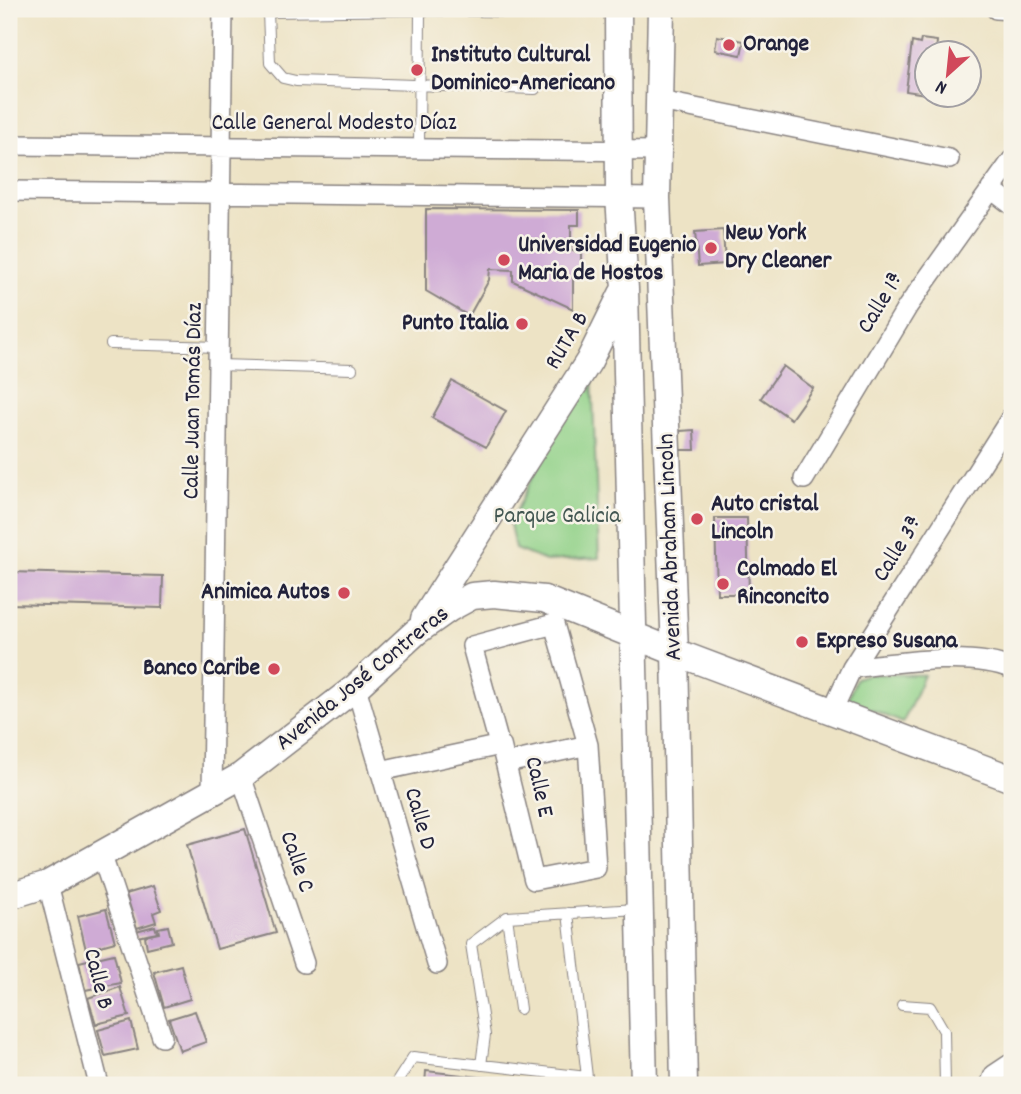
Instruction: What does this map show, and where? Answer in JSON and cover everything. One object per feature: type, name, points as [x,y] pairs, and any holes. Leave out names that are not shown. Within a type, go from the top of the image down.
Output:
[{"type":"main road","name":"Avenida Abraham Lincoln","points":[[619,9],[619,196],[625,289],[643,1085]]},
{"type":"main road","name":"Avenida Abraham Lincoln","points":[[661,9],[657,198],[675,652],[684,1085]]},
{"type":"main road","points":[[420,626],[589,361],[625,289]]},
{"type":"main road","name":"Avenida José Contreras","points":[[9,897],[48,884],[102,856],[241,776],[356,687],[420,626],[472,596],[494,594],[544,599],[675,652],[1012,779]]},
{"type":"street","name":"Calle Juan Tomás Díaz","points":[[212,793],[223,9]]},
{"type":"street","points":[[996,9],[1012,10]]},
{"type":"street","points":[[660,101],[949,159]]},
{"type":"street","name":"Calle General Modesto Díaz","points":[[9,145],[659,152]]},
{"type":"street","name":"Calle 1ª","points":[[804,479],[908,306],[1012,160]]},
{"type":"street","points":[[991,189],[1012,205]]},
{"type":"street","points":[[9,191],[657,198]]},
{"type":"street","name":"Calle 3ª","points":[[832,711],[852,668],[1009,426]]},
{"type":"street","points":[[499,744],[472,646],[554,624],[588,745],[507,763]]},
{"type":"street","points":[[852,668],[966,660],[1012,669]]},
{"type":"street","name":"Calle D","points":[[356,687],[437,964]]},
{"type":"street","name":"Calle E","points":[[380,771],[499,744],[503,747],[534,880],[596,868],[588,745]]},
{"type":"street","name":"Calle C","points":[[241,776],[304,963]]},
{"type":"street","name":"Calle B","points":[[102,856],[162,1037]]},
{"type":"street","name":"Calle B","points":[[48,884],[99,1085]]},
{"type":"street","points":[[990,1085],[994,1075],[1012,1063]]},
{"type":"lane","points":[[619,9],[625,289]]},
{"type":"lane","points":[[419,149],[420,10]]},
{"type":"lane","points":[[535,89],[296,81],[283,78],[270,64],[268,12],[540,12]]},
{"type":"lane","points":[[111,344],[352,369]]},
{"type":"lane","points":[[481,1065],[485,1035],[471,944],[507,917],[639,909]]},
{"type":"lane","points":[[395,1085],[412,1057],[587,1081],[568,914]]},
{"type":"lane","points":[[507,917],[520,1009]]},
{"type":"lane","points":[[902,1005],[930,1007],[944,1031],[945,1085]]},
{"type":"green space","name":"Parque Galicia","points":[[592,373],[599,558],[546,561],[515,549],[510,524],[578,384]]},
{"type":"green space","points":[[868,674],[924,675],[903,723],[848,700],[856,678]]},
{"type":"building","name":"Orange","points":[[717,36],[744,41],[741,55],[715,50]]},
{"type":"building","points":[[912,42],[912,92],[906,91]]},
{"type":"building","name":"Universidad Eugenio Maria de Hostos","points":[[426,209],[579,210],[579,225],[571,225],[571,251],[581,251],[581,275],[573,275],[573,309],[513,281],[513,270],[490,269],[489,280],[469,316],[426,291]]},
{"type":"building","name":"New York Dry Cleaner","points":[[723,230],[725,264],[698,266],[695,232]]},
{"type":"building","points":[[783,366],[813,388],[791,419],[761,398]]},
{"type":"building","points":[[452,381],[506,411],[486,447],[432,418]]},
{"type":"building","points":[[694,430],[695,450],[680,450],[680,431]]},
{"type":"building","points":[[715,518],[747,518],[749,594],[717,594]]},
{"type":"building","points":[[9,572],[163,576],[162,608],[9,604]]},
{"type":"building","points":[[245,829],[276,933],[217,949],[187,845]]},
{"type":"building","points":[[153,886],[161,910],[153,913],[156,922],[137,928],[126,894]]},
{"type":"building","points":[[106,909],[115,942],[86,950],[78,916]]},
{"type":"building","points":[[155,926],[157,933],[137,937],[136,931]]},
{"type":"building","points":[[168,926],[172,942],[147,948],[145,936],[159,933],[158,928]]},
{"type":"building","points":[[114,954],[121,983],[85,990],[79,962]]},
{"type":"building","points":[[181,965],[190,999],[164,1007],[154,972]]},
{"type":"building","points":[[120,987],[129,1016],[96,1024],[88,998]]},
{"type":"building","points":[[195,1011],[206,1042],[180,1051],[169,1019]]},
{"type":"building","points":[[131,1021],[138,1049],[105,1056],[98,1030]]},
{"type":"building","points":[[426,1071],[534,1083],[534,1085],[425,1085]]},
{"type":"place","name":"Orange","points":[[729,45]]},
{"type":"place","name":"Instituto Cultural Dominico-Americano","points":[[417,70]]},
{"type":"place","name":"New York Dry Cleaner","points":[[711,248]]},
{"type":"place","name":"Universidad Eugenio Maria de Hostos","points":[[504,260]]},
{"type":"place","name":"Punto Italia","points":[[522,324]]},
{"type":"place","name":"Auto cristal Lincoln","points":[[697,519]]},
{"type":"place","name":"Colmado El Rinconcito","points":[[723,584]]},
{"type":"place","name":"Animica Autos","points":[[344,593]]},
{"type":"place","name":"Expreso Susana","points":[[802,642]]},
{"type":"place","name":"Banco Caribe","points":[[274,669]]}]
